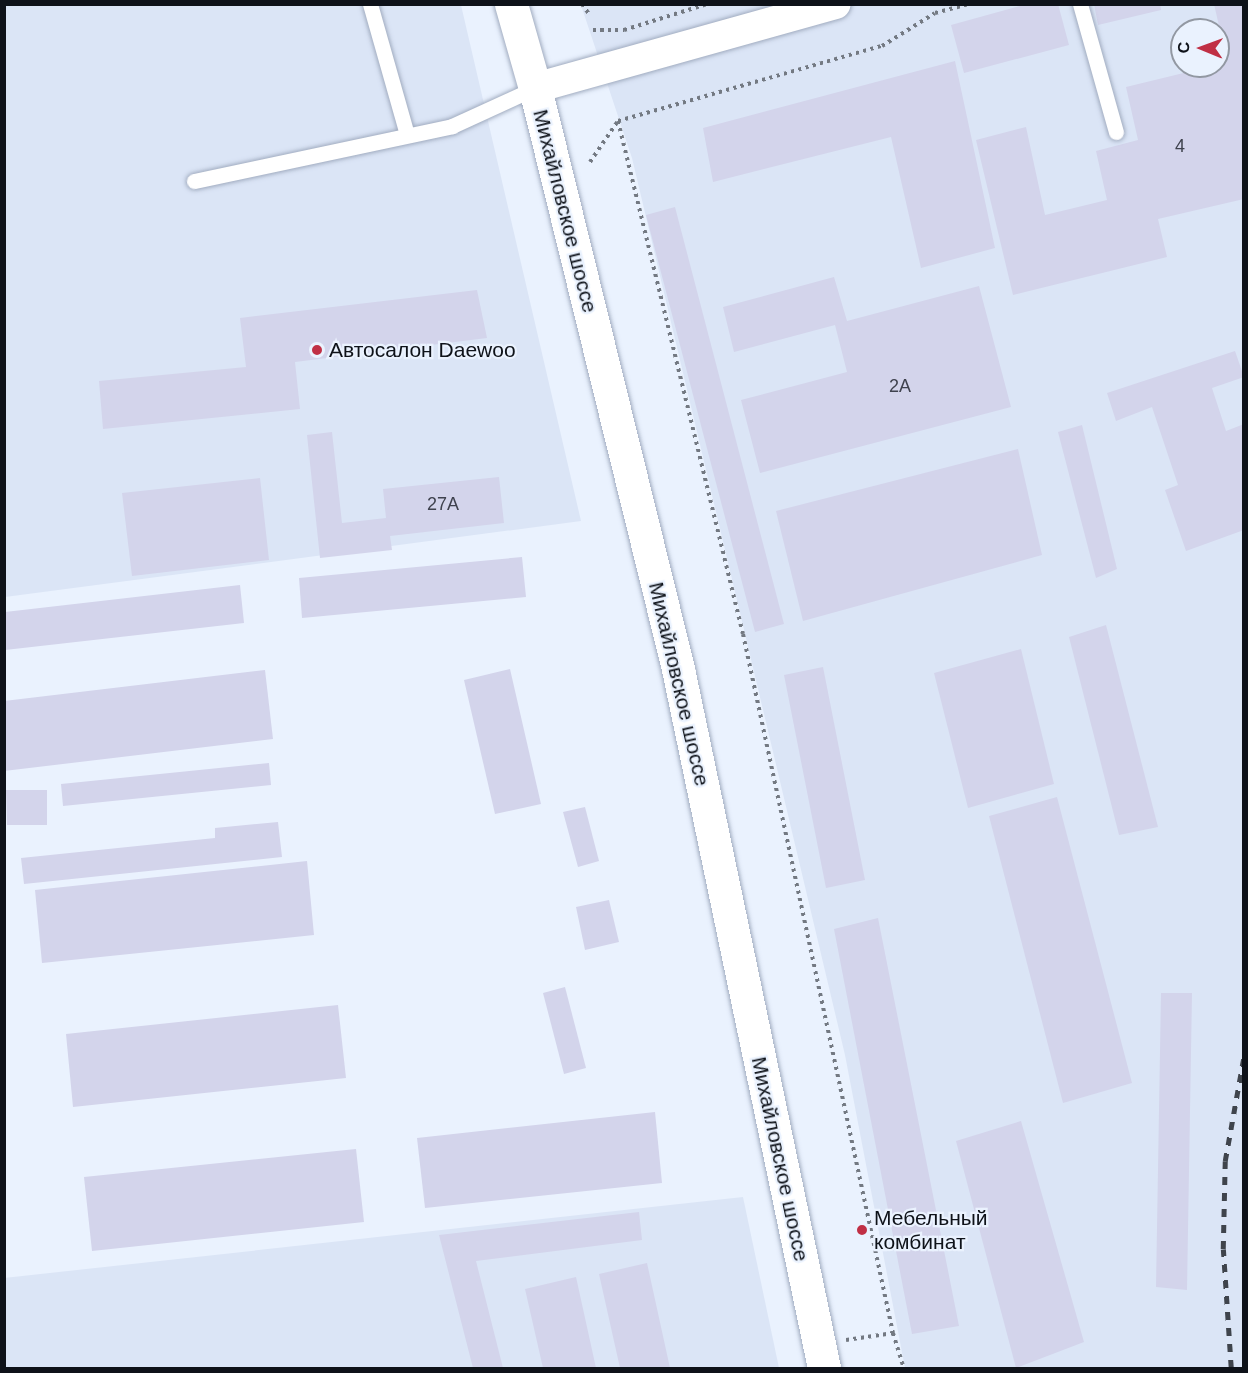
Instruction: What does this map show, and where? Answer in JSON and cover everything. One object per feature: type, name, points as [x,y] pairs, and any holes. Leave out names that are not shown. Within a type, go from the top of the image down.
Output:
[{"type":"main road","name":"Михайловское шоссе","points":[[511,4],[535,88],[678,669],[824,1368]]},
{"type":"street","points":[[535,88],[835,4]]},
{"type":"lane","points":[[370,4],[407,135]]},
{"type":"lane","points":[[1080,4],[1116,132]]},
{"type":"lane","points":[[194,181],[452,126],[535,88]]},
{"type":"path","points":[[582,4],[589,14]]},
{"type":"path","points":[[593,30],[624,30],[707,4]]},
{"type":"path","points":[[590,162],[618,122],[882,46],[936,13],[968,4]]},
{"type":"path","points":[[618,122],[744,634],[893,1333],[904,1368]]},
{"type":"shaded area","points":[[4,5],[461,5],[581,521],[5,597]]},
{"type":"shaded area","points":[[581,5],[1243,5],[1243,1368],[905,1368],[845,1055],[632,158]]},
{"type":"shaded area","points":[[743,1197],[779,1368],[5,1368],[4,1278]]},
{"type":"building","points":[[1027,4],[1058,4],[1069,45],[964,73],[951,25]]},
{"type":"building","points":[[1094,4],[1160,4],[1161,10],[1098,25]]},
{"type":"building","points":[[1214,4],[1244,4],[1244,199],[1158,219],[1167,257],[1013,295],[976,140],[1026,127],[1045,215],[1107,200],[1096,151],[1138,140],[1126,87],[1170,76],[1230,78],[1230,18],[1217,18]]},
{"type":"building","points":[[955,61],[995,248],[921,268],[891,137],[713,182],[703,128]]},
{"type":"building","points":[[675,207],[784,624],[755,632],[646,215]]},
{"type":"building","points":[[834,277],[847,321],[979,286],[1011,407],[760,473],[741,400],[847,372],[835,325],[734,352],[723,307]]},
{"type":"building","name":"Автосалон Daewoo","points":[[477,290],[487,338],[295,362],[300,409],[103,429],[99,381],[246,367],[240,318]]},
{"type":"building","points":[[1235,351],[1244,377],[1212,388],[1226,431],[1244,424],[1244,530],[1186,551],[1165,490],[1178,485],[1152,407],[1116,421],[1107,393]]},
{"type":"building","points":[[1082,425],[1117,569],[1096,578],[1058,432]]},
{"type":"building","points":[[332,432],[342,523],[386,518],[383,489],[499,477],[504,523],[390,536],[392,550],[320,558],[307,435]]},
{"type":"building","points":[[1018,449],[1042,555],[803,621],[776,511]]},
{"type":"building","points":[[260,478],[269,560],[132,576],[122,493]]},
{"type":"building","points":[[522,557],[526,597],[302,618],[299,578]]},
{"type":"building","points":[[240,585],[244,623],[5,650],[5,612]]},
{"type":"building","points":[[1106,625],[1158,827],[1119,835],[1069,637]]},
{"type":"building","points":[[1021,649],[1054,784],[968,808],[934,673]]},
{"type":"building","points":[[823,667],[865,880],[826,888],[784,675]]},
{"type":"building","points":[[510,669],[541,804],[495,814],[464,680]]},
{"type":"building","points":[[265,670],[273,739],[4,771],[4,701]]},
{"type":"building","points":[[269,763],[271,785],[63,806],[61,784]]},
{"type":"building","points":[[6,790],[47,790],[47,825],[7,825]]},
{"type":"building","points":[[1057,797],[1132,1083],[1063,1103],[989,816]]},
{"type":"building","points":[[585,807],[599,861],[578,867],[563,812]]},
{"type":"building","points":[[278,822],[282,857],[24,884],[21,858],[215,838],[215,828]]},
{"type":"building","points":[[307,861],[314,935],[42,963],[35,890]]},
{"type":"building","points":[[609,900],[619,942],[585,950],[576,907]]},
{"type":"building","points":[[878,918],[959,1326],[912,1334],[834,929]]},
{"type":"building","points":[[565,987],[586,1068],[564,1074],[543,993]]},
{"type":"building","points":[[1161,993],[1192,993],[1187,1290],[1156,1287]]},
{"type":"building","points":[[338,1005],[346,1078],[73,1107],[66,1034]]},
{"type":"building","points":[[655,1112],[662,1183],[425,1208],[417,1138]]},
{"type":"building","points":[[1021,1121],[1084,1342],[1016,1368],[956,1141]]},
{"type":"building","points":[[356,1149],[364,1222],[92,1251],[84,1177]]},
{"type":"building","points":[[639,1212],[642,1240],[476,1261],[503,1368],[473,1368],[439,1235]]},
{"type":"building","points":[[647,1263],[670,1368],[620,1368],[599,1274]]},
{"type":"building","points":[[576,1277],[596,1368],[543,1368],[525,1289]]},
{"type":"railway","points":[[1231,1368],[1223,1249],[1225,1161],[1244,1055]]},
{"type":"place","name":"Автосалон Daewoo","points":[[317,350]]},
{"type":"place","name":"Мебельный комбинат","points":[[862,1230]]}]
